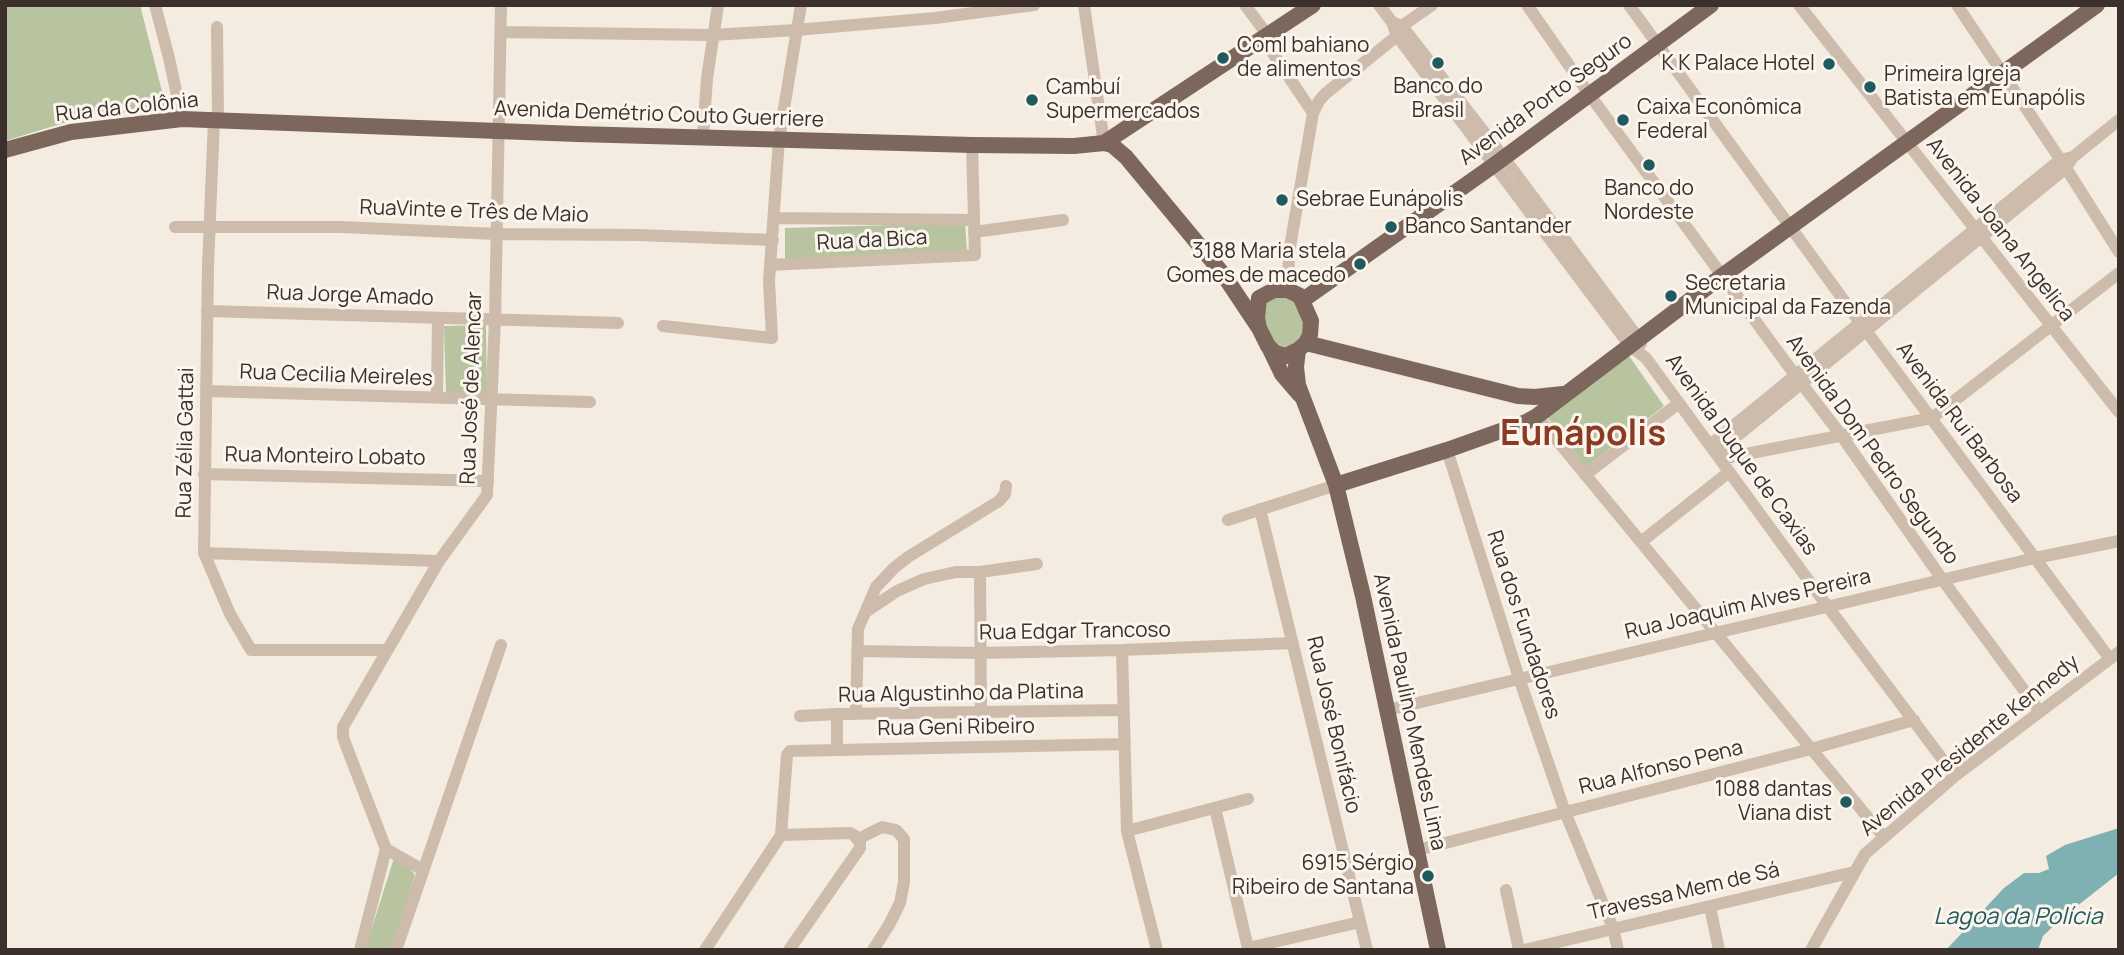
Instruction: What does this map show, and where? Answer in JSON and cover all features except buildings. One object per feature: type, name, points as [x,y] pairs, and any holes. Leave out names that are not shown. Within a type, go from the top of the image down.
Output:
[{"type":"main road","points":[[1104,143],[1313,5]]},
{"type":"main road","name":"Avenida Porto Seguro","points":[[1303,300],[1499,161],[1711,5]]},
{"type":"main road","points":[[1336,485],[1447,450],[1537,416],[1722,276],[2097,5]]},
{"type":"main road","name":"Rua da Colônia","points":[[5,150],[71,132],[182,120],[216,120]]},
{"type":"main road","name":"Avenida Demétrio Couto Guerriere","points":[[216,120],[972,145],[1074,146],[1104,143]]},
{"type":"main road","points":[[1104,143],[1112,145],[1126,157],[1223,274],[1259,328],[1282,374],[1302,397]]},
{"type":"main road","points":[[1223,274],[1242,291],[1259,298]]},
{"type":"main road","points":[[1259,298],[1274,290],[1288,290],[1303,300],[1311,321],[1310,335],[1292,354],[1281,355],[1268,346]]},
{"type":"main road","points":[[1259,298],[1259,328]]},
{"type":"main road","points":[[1302,346],[1518,396],[1565,393]]},
{"type":"main road","points":[[1302,346],[1296,375],[1302,397]]},
{"type":"main road","points":[[1518,396],[1530,404],[1537,416]]},
{"type":"main road","name":"Avenida Paulino Mendes Lima","points":[[1302,397],[1336,485],[1363,596],[1438,950]]},
{"type":"street","points":[[155,5],[182,120]]},
{"type":"street","name":"Rua José de Alencar","points":[[386,849],[346,748],[343,727],[439,561],[486,495],[495,320],[501,5]]},
{"type":"street","points":[[703,136],[712,35],[718,5]]},
{"type":"street","points":[[663,326],[772,338],[769,281],[779,139],[801,5]]},
{"type":"street","points":[[501,32],[712,35],[935,18],[1034,5]]},
{"type":"street","points":[[1084,5],[1104,143]]},
{"type":"street","points":[[1245,5],[1263,29],[1266,43],[1313,113]]},
{"type":"street","name":"Avenida Duque de Caxias","points":[[1379,5],[1635,342],[1955,776]]},
{"type":"street","points":[[1288,290],[1289,253],[1313,113],[1319,101],[1397,28],[1432,5]]},
{"type":"street","name":"Avenida Dom Pedro Segundo","points":[[1527,5],[2040,712]]},
{"type":"street","name":"Avenida Rui Barbosa","points":[[1629,5],[2035,558],[2116,655]]},
{"type":"street","name":"Avenida Joana Angelica","points":[[1799,5],[2119,412]]},
{"type":"street","points":[[1956,5],[2001,74],[2066,162],[2119,252]]},
{"type":"street","name":"Rua Zélia Gattai","points":[[218,27],[207,311],[204,553],[230,614],[251,650],[387,650]]},
{"type":"street","points":[[1715,452],[1798,379],[2119,120]]},
{"type":"street","points":[[972,145],[974,226]]},
{"type":"street","points":[[774,218],[974,226],[1063,220]]},
{"type":"street","name":"Rua da Bica","points":[[771,265],[975,255],[974,226]]},
{"type":"street","name":"RuaVinte e Três de Maio","points":[[175,227],[342,227],[497,234],[772,240]]},
{"type":"street","points":[[1715,452],[1841,435],[1932,418],[2119,273]]},
{"type":"street","name":"Rua Jorge Amado","points":[[207,311],[618,323]]},
{"type":"street","points":[[437,397],[438,318]]},
{"type":"street","name":"Rua Cecilia Meireles","points":[[206,391],[590,402]]},
{"type":"street","points":[[1585,475],[1679,403]]},
{"type":"street","points":[[1537,416],[1884,836]]},
{"type":"street","name":"Rua dos Fundadores","points":[[1447,450],[1519,678],[1565,812],[1613,929],[1618,950]]},
{"type":"street","points":[[1641,542],[1729,472]]},
{"type":"street","name":"Rua Monteiro Lobato","points":[[204,474],[488,481]]},
{"type":"street","points":[[1228,520],[1336,485]]},
{"type":"street","points":[[856,714],[858,629],[876,587],[894,568],[999,500],[1005,494],[1006,486]]},
{"type":"street","name":"Rua José Bonifácio","points":[[1260,509],[1367,950]]},
{"type":"street","name":"Rua Joaquim Alves Pereira","points":[[1387,710],[1716,631],[2119,541]]},
{"type":"street","points":[[204,553],[439,561]]},
{"type":"street","points":[[867,611],[897,591],[924,579],[956,572],[980,572],[1037,564]]},
{"type":"street","points":[[980,572],[981,713]]},
{"type":"street","name":"Rua Edgar Trancoso","points":[[857,651],[980,653],[1293,643]]},
{"type":"street","points":[[396,950],[501,645]]},
{"type":"street","points":[[1122,650],[1127,831],[1157,950]]},
{"type":"street","name":"Avenida Presidente Kennedy","points":[[1811,950],[1865,854],[1955,776],[2116,655]]},
{"type":"street","name":"Rua Algustinho da Platina","points":[[800,716],[1123,710]]},
{"type":"street","points":[[836,714],[837,749]]},
{"type":"street","name":"Rua Alfonso Pena","points":[[1418,850],[1914,720]]},
{"type":"street","name":"Rua Geni Ribeiro","points":[[781,835],[788,752],[793,750],[1125,744]]},
{"type":"street","points":[[1127,831],[1248,799]]},
{"type":"street","points":[[1215,808],[1248,948],[1360,922]]},
{"type":"street","points":[[858,839],[882,827],[896,830],[904,839],[904,882],[900,903],[873,950]]},
{"type":"street","points":[[705,950],[781,835],[850,833],[858,839],[860,848],[789,950]]},
{"type":"street","points":[[360,950],[386,849],[423,870]]},
{"type":"street","name":"Travessa Mem de Sá","points":[[1521,950],[1854,872]]},
{"type":"street","points":[[1506,890],[1521,950]]},
{"type":"street","points":[[1710,907],[1719,950]]},
{"type":"green space","points":[[5,5],[140,5],[167,111],[93,114],[5,141]]},
{"type":"green space","points":[[965,223],[967,252],[785,260],[785,228]]},
{"type":"green space","points":[[1288,294],[1308,318],[1303,339],[1292,347],[1281,349],[1271,342],[1264,322],[1263,303],[1269,295]]},
{"type":"green space","points":[[486,325],[487,394],[446,394],[444,326]]},
{"type":"green space","points":[[1627,353],[1664,406],[1586,467],[1547,417]]},
{"type":"green space","points":[[394,858],[403,860],[415,875],[392,950],[365,950]]},
{"type":"water","name":"Lagoa da Polícia","points":[[2119,828],[2119,873],[2043,936],[2038,950],[1946,950],[2004,888],[2024,873],[2039,873],[2049,869],[2046,856],[2065,845]]},
{"type":"place","name":"Coml bahiano de alimentos","points":[[1223,58]]},
{"type":"place","name":"Banco do Brasil","points":[[1438,63]]},
{"type":"place","name":"K K Palace Hotel","points":[[1829,64]]},
{"type":"place","name":"Primeira Igreja Batista em Eunapólis","points":[[1870,87]]},
{"type":"place","name":"Cambuí Supermercados","points":[[1032,100]]},
{"type":"place","name":"Caixa Econômica Federal","points":[[1623,120]]},
{"type":"place","name":"Banco do Nordeste","points":[[1649,165]]},
{"type":"place","name":"Sebrae Eunápolis","points":[[1282,200]]},
{"type":"place","name":"Banco Santander","points":[[1391,227]]},
{"type":"place","name":"3188 Maria stela Gomes de macedo","points":[[1360,264]]},
{"type":"place","name":"Secretaria Municipal da Fazenda","points":[[1671,296]]},
{"type":"place","name":"1088 dantas Viana dist","points":[[1846,802]]},
{"type":"place","name":"6915 Sérgio Ribeiro de Santana","points":[[1428,876]]},
{"type":"district","name":"Eunápolis","points":[[1583,435]]}]
